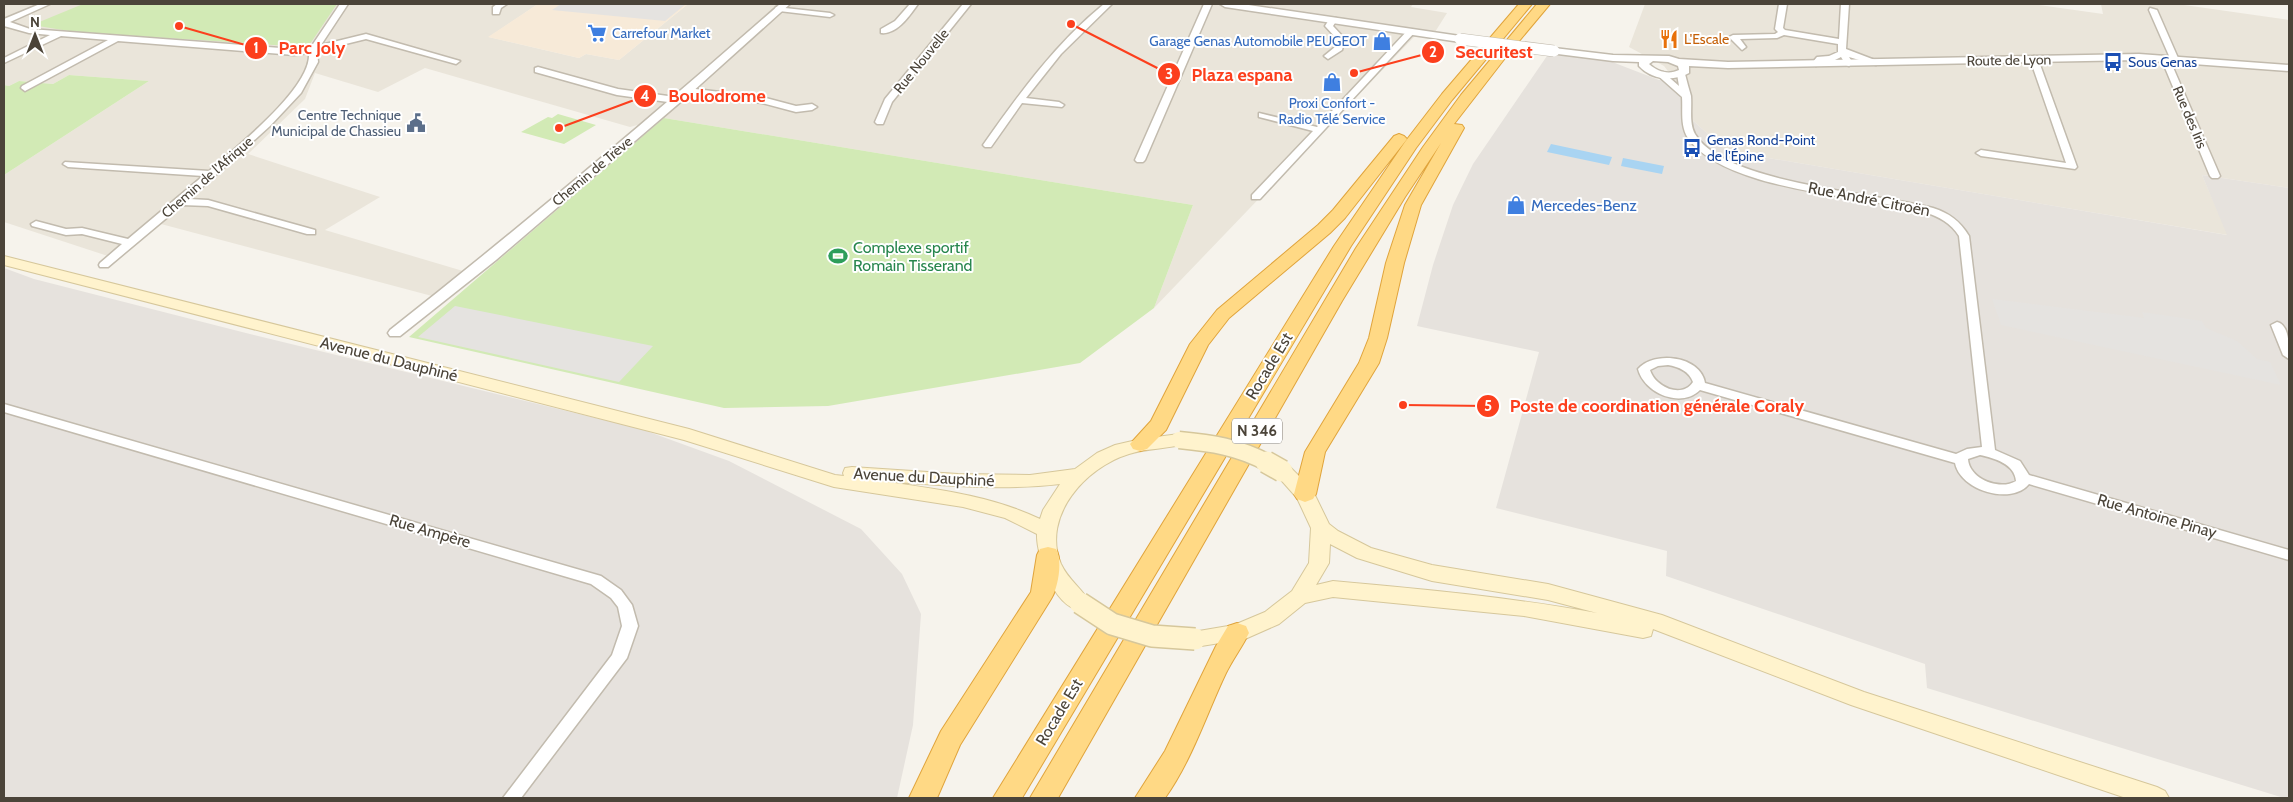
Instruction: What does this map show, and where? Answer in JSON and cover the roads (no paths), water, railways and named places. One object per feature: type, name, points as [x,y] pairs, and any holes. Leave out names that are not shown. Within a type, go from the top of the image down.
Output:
[{"type":"highway","name":"Rocade Est","points":[[1007,798],[1345,241],[1420,131],[1459,80],[1526,4]]},
{"type":"highway","name":"Rocade Est","points":[[1044,798],[1364,248],[1438,134],[1484,73],[1544,4]]},
{"type":"highway","points":[[1306,494],[1315,452],[1369,363],[1378,338],[1397,254],[1413,206],[1464,116],[1488,81],[1484,73]]},
{"type":"highway","points":[[1140,444],[1159,425],[1199,344],[1223,314],[1329,224],[1447,82],[1459,80]]},
{"type":"highway","points":[[923,798],[950,739],[1043,593],[1048,556]]},
{"type":"highway","points":[[1149,798],[1159,787],[1174,760],[1219,659],[1237,633]]},
{"type":"main road","name":"Avenue du Dauphiné","points":[[4,260],[689,435],[834,481],[963,500],[1011,513],[1046,530]]},
{"type":"main road","points":[[1178,440],[1216,443],[1252,454],[1282,471],[1306,494],[1321,528],[1319,563],[1299,597],[1272,618],[1237,633],[1196,639],[1152,636],[1112,624],[1080,603],[1059,580],[1048,556],[1046,530],[1056,500],[1076,475],[1106,456],[1140,444],[1178,440]]},
{"type":"main road","name":"Avenue du Dauphiné","points":[[773,462],[837,472],[958,480],[1030,481],[1076,475]]},
{"type":"main road","points":[[1321,528],[1331,536],[1364,553],[1432,573],[1548,592],[1662,623],[1738,654],[1859,699],[2157,798]]},
{"type":"main road","points":[[1299,597],[1333,589],[1524,608],[1624,625],[1738,654]]},
{"type":"street","points":[[4,23],[46,4]]},
{"type":"street","name":"Chemin de l'Afrique","points":[[104,265],[180,202],[267,124],[298,91],[314,62],[313,51],[344,4]]},
{"type":"street","points":[[496,12],[497,7],[503,4]]},
{"type":"street","points":[[884,31],[898,23],[914,4]]},
{"type":"street","name":"Rue Nouvelle","points":[[880,122],[888,101],[967,4]]},
{"type":"street","points":[[988,145],[1019,100],[1085,22],[1108,4]]},
{"type":"street","points":[[1140,160],[1208,4]]},
{"type":"street","points":[[1225,4],[1460,39],[1647,64],[1686,96]]},
{"type":"street","points":[[1784,4],[1779,28],[1783,32],[1842,48],[1851,55],[1876,62]]},
{"type":"street","points":[[1845,4],[1842,48],[1849,63]]},
{"type":"street","points":[[782,6],[830,15]]},
{"type":"street","name":"Chemin de Trève","points":[[395,333],[490,257],[687,90],[782,6]]},
{"type":"street","name":"Rue des Iris","points":[[2153,10],[2169,58],[2215,176]]},
{"type":"street","points":[[1328,56],[1339,48],[1342,39],[1329,26],[1333,20]]},
{"type":"street","points":[[4,23],[29,31],[294,52],[313,51],[355,37],[366,36],[456,61]]},
{"type":"street","points":[[1256,197],[1411,32]]},
{"type":"street","points":[[1742,47],[1733,37],[1777,36],[1783,32]]},
{"type":"street","points":[[4,61],[59,34]]},
{"type":"street","points":[[25,88],[117,38]]},
{"type":"street","points":[[155,50],[170,42]]},
{"type":"street","points":[[1816,63],[1820,59],[1831,59],[1842,48]]},
{"type":"street","points":[[1647,64],[1663,58],[1682,69]]},
{"type":"street","name":"Route de Lyon","points":[[1682,69],[1728,65],[1816,63],[2169,58],[2289,68]]},
{"type":"street","points":[[1981,153],[2072,167],[2034,59]]},
{"type":"street","points":[[1660,74],[1682,69]]},
{"type":"street","name":"Rue André Citroën","points":[[1682,69],[1686,96],[1686,127],[1700,148],[1728,165],[1778,181],[1914,206],[1936,212],[1960,228],[1964,236],[1989,452]]},
{"type":"street","points":[[538,70],[617,92],[675,100]]},
{"type":"street","points":[[687,90],[762,100],[796,109],[812,107]]},
{"type":"street","points":[[1019,100],[1059,105]]},
{"type":"street","points":[[1262,115],[1319,130]]},
{"type":"street","points":[[68,164],[211,174]]},
{"type":"street","points":[[180,202],[208,203],[311,232]]},
{"type":"street","points":[[36,224],[66,232],[82,231],[130,243]]},
{"type":"street","points":[[2278,325],[2289,355]]},
{"type":"street","points":[[1698,385],[1960,460]]},
{"type":"street","name":"Rue Ampère","points":[[4,408],[596,580],[616,594],[625,605],[630,626],[619,658],[511,798]]},
{"type":"street","points":[[1972,452],[1989,452],[2009,461],[2022,472],[2023,483],[2013,489],[1990,488],[1968,476],[1962,469],[1960,460],[1965,454],[1972,452]]},
{"type":"street","name":"Rue Antoine Pinay","points":[[2024,478],[2289,555]]},
{"type":"water","points":[[1551,144],[1612,157],[1609,165],[1547,152]]},
{"type":"water","points":[[1623,158],[1664,166],[1662,174],[1621,166]]},
{"type":"place","name":"Plaza espana","points":[[1071,24]]},
{"type":"place","name":"Parc Joly","points":[[179,26]]},
{"type":"place","name":"Carrefour Market","points":[[597,33]]},
{"type":"place","name":"L'Escale","points":[[1669,39]]},
{"type":"place","name":"Garage Genas Automobile PEUGEOT","points":[[1382,41]]},
{"type":"place","name":"Sous Genas","points":[[2113,62]]},
{"type":"place","name":"Securitest","points":[[1354,73]]},
{"type":"place","name":"Proxi Confort - Radio Télé Service","points":[[1332,82]]},
{"type":"place","name":"Centre Technique Municipal de Chassieu","points":[[416,123]]},
{"type":"place","name":"Boulodrome","points":[[559,128]]},
{"type":"place","name":"Genas Rond-Point de l'Épine","points":[[1692,148]]},
{"type":"place","name":"Mercedes-Benz","points":[[1516,205]]},
{"type":"place","name":"Complexe sportif Romain Tisserand","points":[[838,256]]},
{"type":"place","name":"Poste de coordination générale Coraly","points":[[1403,405]]}]
